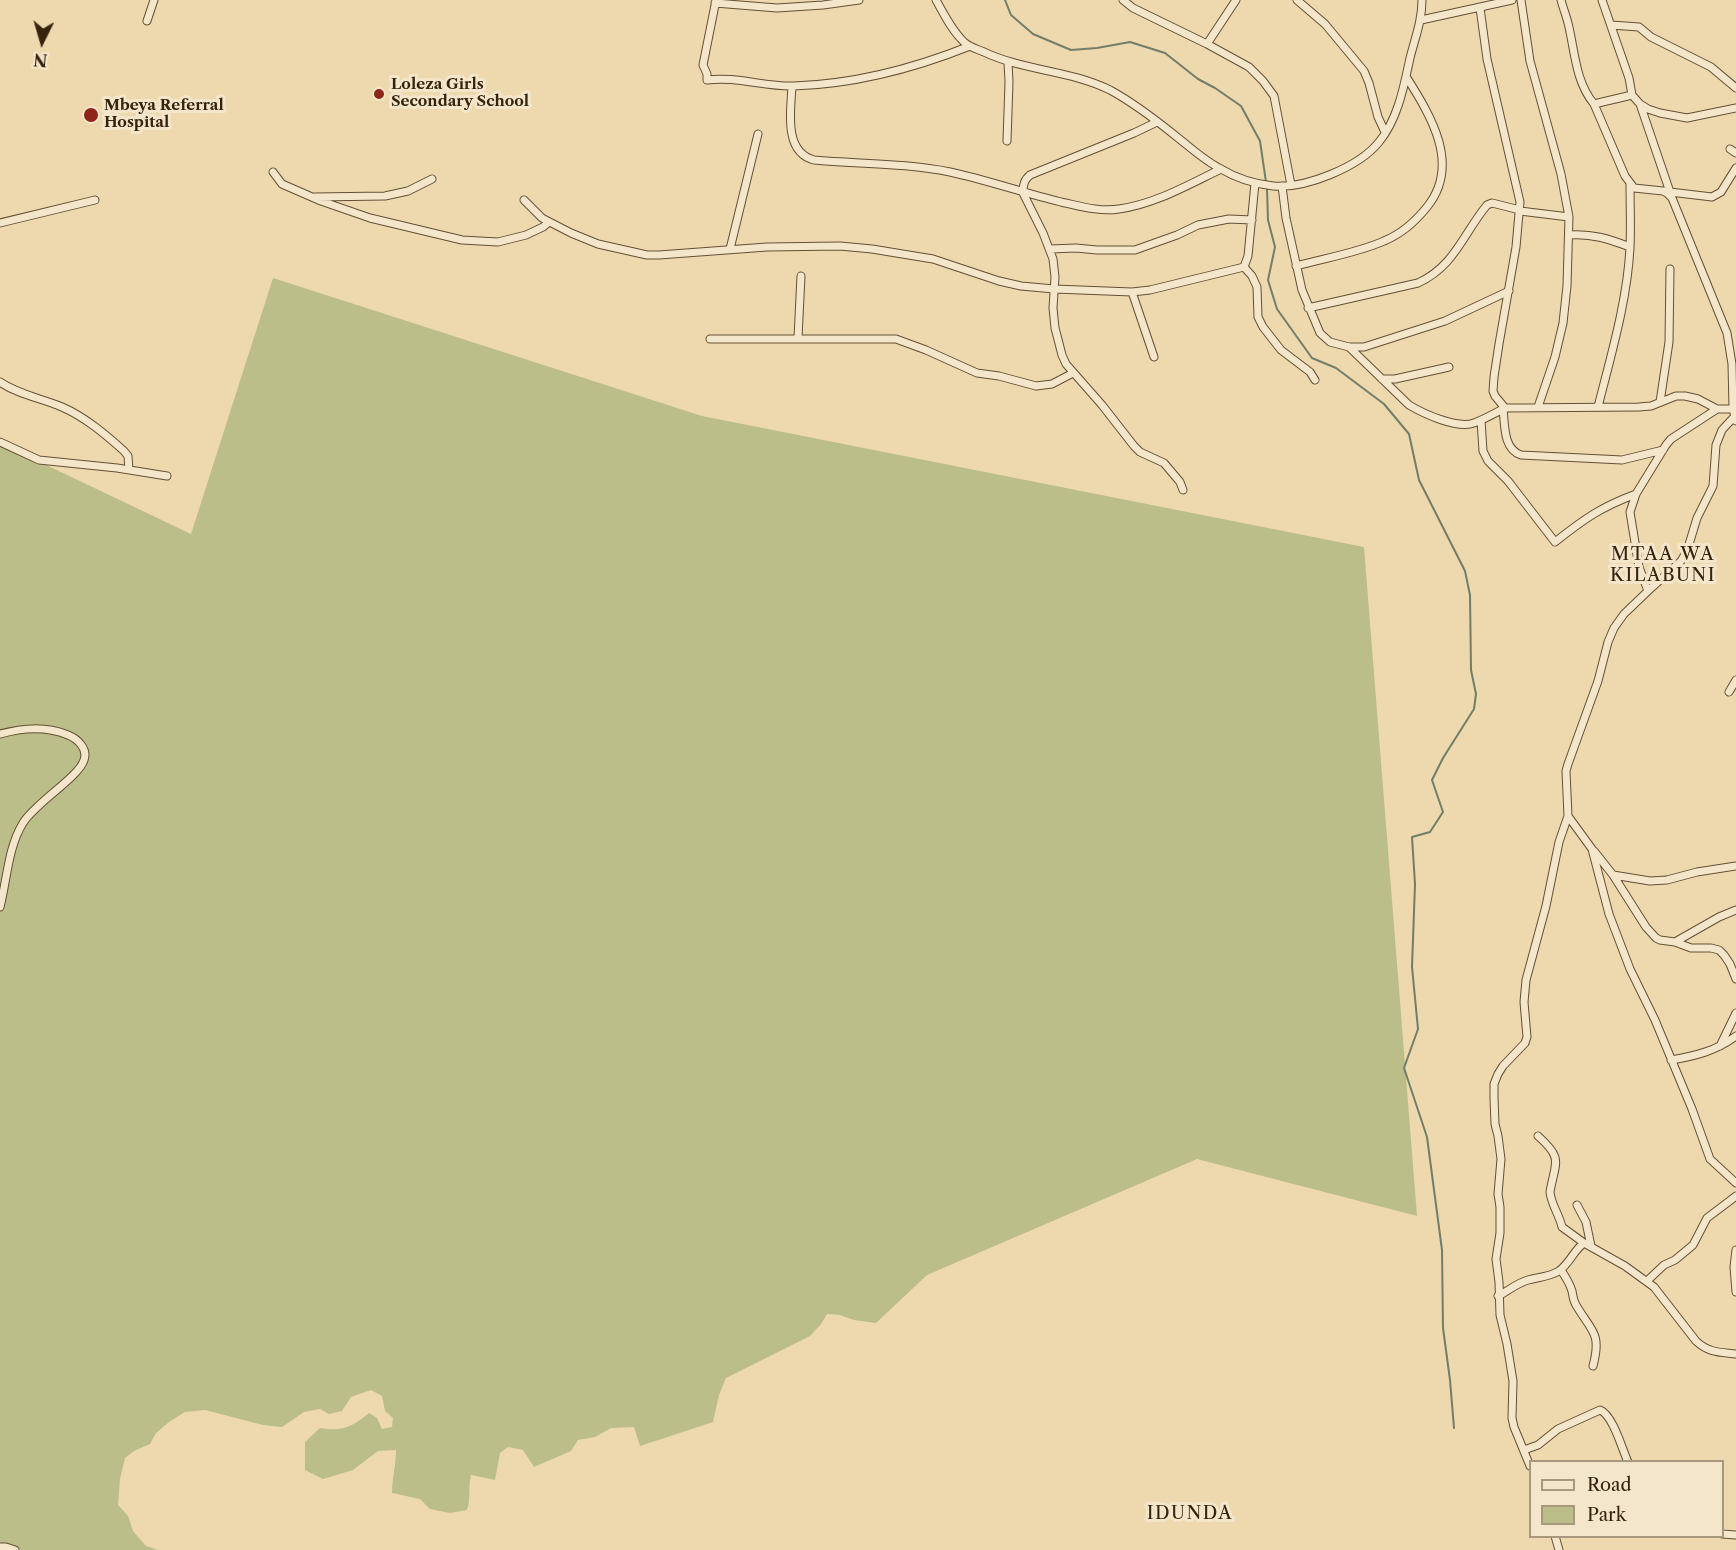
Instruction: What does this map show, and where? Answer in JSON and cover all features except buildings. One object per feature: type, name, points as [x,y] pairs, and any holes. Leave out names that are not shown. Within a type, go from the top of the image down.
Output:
[{"type":"street","points":[[147,21],[154,0]]},
{"type":"street","points":[[859,0],[786,8],[716,1],[703,64],[707,80],[720,78],[792,86],[836,82],[882,74],[940,58],[970,46]]},
{"type":"street","points":[[936,0],[944,16],[970,46],[1008,62],[1098,85],[1125,99],[1221,169],[1255,183],[1278,186],[1291,185],[1331,174],[1357,162],[1375,147],[1396,109],[1407,78],[1410,57],[1421,20],[1422,3],[1416,0]]},
{"type":"street","points":[[1123,0],[1133,8],[1249,67],[1263,81],[1274,96],[1291,185]]},
{"type":"street","points":[[1207,44],[1236,0]]},
{"type":"street","points":[[1297,0],[1325,24],[1364,71],[1385,132]]},
{"type":"street","points":[[1421,20],[1512,0]]},
{"type":"street","points":[[1521,0],[1530,61],[1561,174],[1569,217],[1567,285],[1563,323],[1555,357],[1538,407]]},
{"type":"street","points":[[1561,0],[1581,81],[1630,183],[1637,189],[1663,191],[1671,195],[1712,197],[1721,192],[1736,168]]},
{"type":"street","points":[[1602,0],[1629,78],[1632,94],[1640,104],[1660,113],[1687,118],[1736,108]]},
{"type":"street","points":[[1480,8],[1487,59],[1515,178],[1520,211],[1493,391],[1504,408],[1508,445],[1514,452],[1521,455],[1622,460],[1663,450]]},
{"type":"street","points":[[1611,25],[1639,27],[1651,37],[1712,67],[1736,88]]},
{"type":"street","points":[[1007,141],[1008,62]]},
{"type":"street","points":[[1296,266],[1384,241],[1406,228],[1434,199],[1441,184],[1442,174],[1442,160],[1436,132],[1430,115],[1407,78]]},
{"type":"street","points":[[792,86],[792,135],[795,145],[807,159],[929,168],[1023,193],[1105,210],[1138,206],[1221,169]]},
{"type":"street","points":[[1594,104],[1632,94]]},
{"type":"street","points":[[1529,1463],[1512,1418],[1513,1381],[1498,1296],[1497,1258],[1500,1221],[1498,1194],[1501,1166],[1500,1145],[1494,1120],[1494,1084],[1503,1066],[1525,1043],[1527,1037],[1524,1002],[1526,981],[1546,906],[1558,842],[1568,816],[1566,771],[1598,681],[1608,642],[1624,614],[1682,561],[1697,518],[1713,486],[1716,445],[1722,430],[1735,419],[1732,364],[1727,333],[1671,195],[1640,104]]},
{"type":"street","points":[[1157,122],[1030,175],[1025,179],[1023,193],[1050,249],[1055,266],[1055,328],[1062,355],[1073,373],[1134,446],[1140,452],[1164,463],[1184,490]]},
{"type":"street","points":[[730,249],[758,134]]},
{"type":"street","points":[[273,172],[282,184],[309,197],[370,218],[451,237],[498,243],[519,237],[549,222]]},
{"type":"street","points":[[309,197],[392,195],[408,191],[432,179]]},
{"type":"street","points":[[1245,267],[1255,183]]},
{"type":"street","points":[[1598,407],[1621,314],[1627,279],[1630,247],[1630,183]]},
{"type":"street","points":[[1278,186],[1308,308],[1320,333],[1330,342],[1349,347],[1364,346],[1444,321],[1509,291]]},
{"type":"street","points":[[0,222],[95,200]]},
{"type":"street","points":[[524,200],[549,222],[591,241],[638,254],[659,255],[730,249],[824,246],[872,249],[933,259],[1011,284],[1054,290],[1132,292],[1150,290],[1245,267]]},
{"type":"street","points":[[1308,308],[1418,283],[1430,278],[1454,254],[1487,205],[1492,203],[1520,211],[1569,217]]},
{"type":"street","points":[[1050,249],[1135,250],[1178,236],[1198,225],[1229,219],[1252,220]]},
{"type":"street","points":[[1569,235],[1584,233],[1630,247]]},
{"type":"street","points":[[1245,267],[1257,287],[1258,317],[1263,327],[1281,350],[1310,372],[1315,380]]},
{"type":"street","points":[[1660,402],[1669,342],[1670,269]]},
{"type":"street","points":[[798,339],[801,276]]},
{"type":"street","points":[[1132,292],[1154,357]]},
{"type":"street","points":[[710,339],[897,339],[977,373],[999,376],[1036,386],[1052,384],[1073,373]]},
{"type":"street","points":[[1349,347],[1409,405],[1418,411],[1454,423],[1468,424],[1504,408],[1640,407],[1676,396],[1698,399],[1718,409],[1733,409]]},
{"type":"street","points":[[1382,379],[1395,379],[1449,368]]},
{"type":"street","points":[[0,382],[16,391],[64,408],[86,420],[124,451],[128,456],[129,470]]},
{"type":"street","points":[[1648,591],[1639,567],[1630,512],[1636,494],[1671,439],[1718,409]]},
{"type":"street","points":[[1481,420],[1483,451],[1488,461],[1508,481],[1555,542],[1589,516],[1636,494]]},
{"type":"street","points":[[0,442],[39,460],[168,476]]},
{"type":"street","points":[[1729,692],[1736,680]]},
{"type":"street","points":[[0,734],[31,728],[56,732],[78,741],[83,747],[85,758],[71,776],[40,803],[22,824],[12,851],[0,907]]},
{"type":"street","points":[[1568,816],[1613,875],[1652,934],[1660,940],[1675,942],[1691,948],[1719,950],[1730,964],[1736,979]]},
{"type":"street","points":[[1592,849],[1609,914],[1630,969],[1695,1115],[1710,1159],[1736,1183]]},
{"type":"street","points":[[1613,875],[1650,881],[1667,880],[1697,872],[1736,866]]},
{"type":"street","points":[[1675,942],[1736,910]]},
{"type":"street","points":[[1720,1046],[1736,1013]]},
{"type":"street","points":[[1671,1060],[1695,1056],[1720,1046],[1736,1036]]},
{"type":"street","points":[[1538,1136],[1551,1148],[1557,1159],[1550,1198],[1557,1210],[1562,1227],[1647,1281],[1658,1291],[1696,1341],[1704,1348],[1711,1351],[1736,1353]]},
{"type":"street","points":[[1647,1281],[1664,1265],[1675,1260],[1693,1245],[1707,1218],[1736,1196]]},
{"type":"street","points":[[1576,1205],[1586,1222],[1587,1244]]},
{"type":"street","points":[[1498,1296],[1521,1283],[1550,1276],[1561,1270],[1578,1247],[1587,1244]]},
{"type":"street","points":[[1736,1250],[1736,1292]]},
{"type":"street","points":[[1561,1270],[1572,1292],[1575,1305],[1590,1324],[1596,1337],[1593,1366]]},
{"type":"street","points":[[1524,1449],[1538,1445],[1558,1429],[1600,1410],[1605,1412],[1611,1421],[1628,1460]]},
{"type":"street","points":[[0,1546],[15,1550]]},
{"type":"green space","points":[[273,278],[702,416],[1364,547],[1417,1216],[1197,1159],[927,1275],[876,1323],[827,1314],[810,1336],[726,1378],[719,1395],[713,1422],[640,1446],[634,1427],[611,1428],[595,1437],[578,1440],[571,1451],[534,1467],[523,1450],[508,1447],[500,1453],[495,1480],[471,1475],[467,1510],[450,1513],[430,1509],[420,1499],[392,1493],[396,1450],[378,1451],[353,1470],[323,1479],[305,1470],[305,1442],[320,1428],[341,1429],[357,1422],[369,1413],[377,1418],[382,1429],[392,1427],[393,1418],[385,1411],[382,1396],[371,1390],[351,1397],[342,1411],[329,1414],[320,1409],[304,1412],[282,1427],[263,1425],[205,1410],[185,1412],[169,1422],[156,1433],[150,1444],[125,1458],[120,1479],[118,1505],[128,1516],[133,1531],[146,1546],[158,1550],[0,1550],[0,443],[191,534]]},
{"type":"waterway","points":[[1005,0],[1011,15],[1033,34],[1071,50],[1130,42],[1165,53],[1198,79],[1241,106],[1260,141],[1266,182]]},
{"type":"waterway","points":[[1267,188],[1268,220],[1275,247],[1268,280],[1277,309],[1312,358],[1336,368],[1384,404],[1409,434],[1419,480],[1465,571],[1470,595],[1471,670],[1476,694],[1474,709],[1432,780],[1443,812],[1430,832],[1412,837],[1415,884],[1412,967],[1418,1029],[1404,1068],[1427,1137],[1442,1250],[1443,1328],[1454,1428]]},
{"type":"place","name":"Loleza Girls Secondary School","points":[[379,94]]},
{"type":"place","name":"Mbeya Referral Hospital","points":[[91,115]]},
{"type":"district","name":"MTAA WA KILABUNI","points":[[1663,565]]},
{"type":"district","name":"IDUNDA","points":[[1190,1514]]}]
